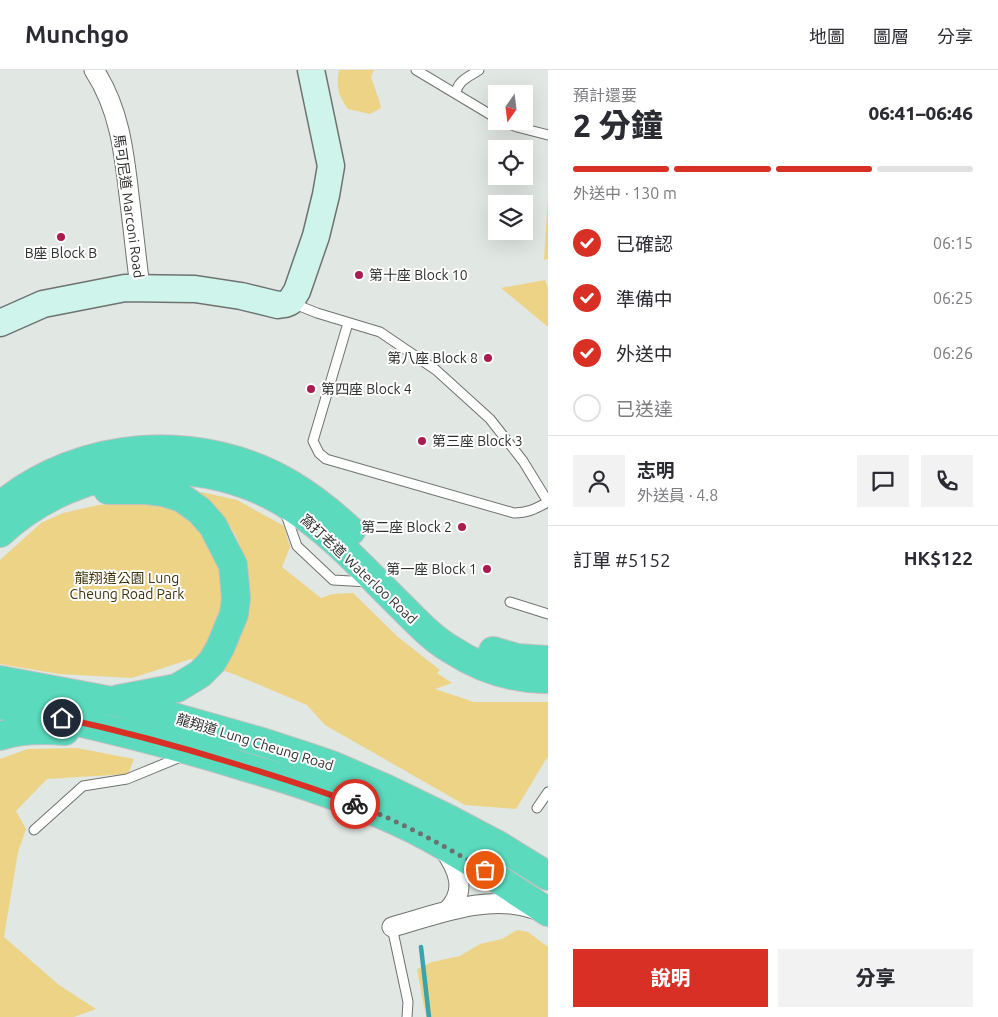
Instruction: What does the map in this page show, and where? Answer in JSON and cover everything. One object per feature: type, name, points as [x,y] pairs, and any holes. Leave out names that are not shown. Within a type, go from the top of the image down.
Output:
[{"type":"highway","name":"窩打老道 Waterloo Road","points":[[0,506],[25,488],[54,472],[82,461],[111,454],[157,449],[191,451],[222,457],[265,472],[305,493],[344,525],[441,619],[473,642],[493,651],[517,658],[548,660]]},
{"type":"highway","name":"窩打老道 Waterloo Road","points":[[0,533],[23,514],[59,493],[114,474],[135,471],[171,470],[224,478],[251,487],[294,509],[320,529],[429,633],[462,657],[503,673],[529,678],[548,679]]},
{"type":"highway","points":[[59,493],[146,490],[163,492],[182,498],[200,511],[213,526],[233,565],[236,598],[234,614],[226,636],[212,662],[200,674],[177,688],[112,701]]},
{"type":"highway","name":"龍翔道 Lung Cheung Road","points":[[0,680],[112,701],[287,750],[334,766],[401,810],[440,844],[485,870],[548,913]]},
{"type":"highway","name":"龍翔道 Lung Cheung Road","points":[[0,705],[111,729],[195,751],[332,794],[401,810],[498,845],[548,876]]},
{"type":"highway","points":[[0,736],[34,729],[82,732],[111,729]]},
{"type":"street","name":"馬可尼道 Marconi Road","points":[[94,70],[110,100],[121,136],[140,287]]},
{"type":"street","points":[[0,323],[43,304],[125,288],[140,287],[209,291],[242,296],[278,305],[290,302],[297,291],[316,236],[331,166],[311,70]]},
{"type":"street","points":[[440,844],[453,862],[458,877],[459,890],[453,906],[447,912]]},
{"type":"street","points":[[392,927],[485,904],[504,903],[531,907],[548,913]]},
{"type":"lane","points":[[416,70],[488,113]]},
{"type":"lane","points":[[456,94],[458,85],[479,70]]},
{"type":"lane","points":[[529,130],[548,135]]},
{"type":"lane","points":[[290,302],[317,314],[380,332],[436,370],[490,419],[523,461],[548,502],[531,511],[514,513],[326,459],[319,454],[313,441],[348,323]]},
{"type":"lane","points":[[510,602],[548,614]]},
{"type":"lane","points":[[34,830],[83,786],[127,779],[195,751]]},
{"type":"lane","points":[[537,808],[548,792]]},
{"type":"lane","points":[[392,927],[408,1002],[407,1017]]},
{"type":"green space","points":[[339,70],[374,70],[371,77],[381,108],[370,114],[348,109],[339,91]]},
{"type":"green space","points":[[548,198],[548,259],[544,260]]},
{"type":"green space","points":[[545,280],[548,288],[548,327],[501,288]]},
{"type":"green space","name":"龍翔道公園 Lung Cheung Road Park","points":[[201,492],[237,500],[284,526],[290,547],[282,567],[321,598],[332,594],[353,593],[398,637],[440,670],[437,673],[452,683],[435,689],[474,702],[548,702],[548,756],[516,809],[465,805],[325,725],[307,705],[236,675],[191,659],[132,678],[59,674],[0,664],[0,560],[41,523],[63,513],[129,501],[161,504],[188,515],[209,539],[238,597],[240,546],[228,524],[198,494]]},
{"type":"green space","points":[[77,748],[134,759],[128,774],[47,779],[16,811],[26,829],[18,852],[4,937],[59,985],[96,1009],[74,1017],[0,1017],[0,759],[28,749]]},
{"type":"green space","points":[[517,930],[528,932],[548,947],[548,1017],[426,1017],[417,969],[432,962],[460,956],[480,944],[502,939]]},
{"type":"waterway","points":[[421,947],[429,1017]]},
{"type":"way so far","points":[[355,804],[424,835],[485,870]]},
{"type":"place","name":"B座 Block B","points":[[61,237]]},
{"type":"place","name":"第十座 Block 10","points":[[359,275]]},
{"type":"place","name":"第八座 Block 8","points":[[488,358]]},
{"type":"place","name":"第四座 Block 4","points":[[311,389]]},
{"type":"place","name":"第三座 Block 3","points":[[422,441]]},
{"type":"place","name":"第二座 Block 2","points":[[462,527]]},
{"type":"place","name":"第一座 Block 1","points":[[487,569]]},
{"type":"route","points":[[62,718],[195,751],[332,794],[355,804]]}]
